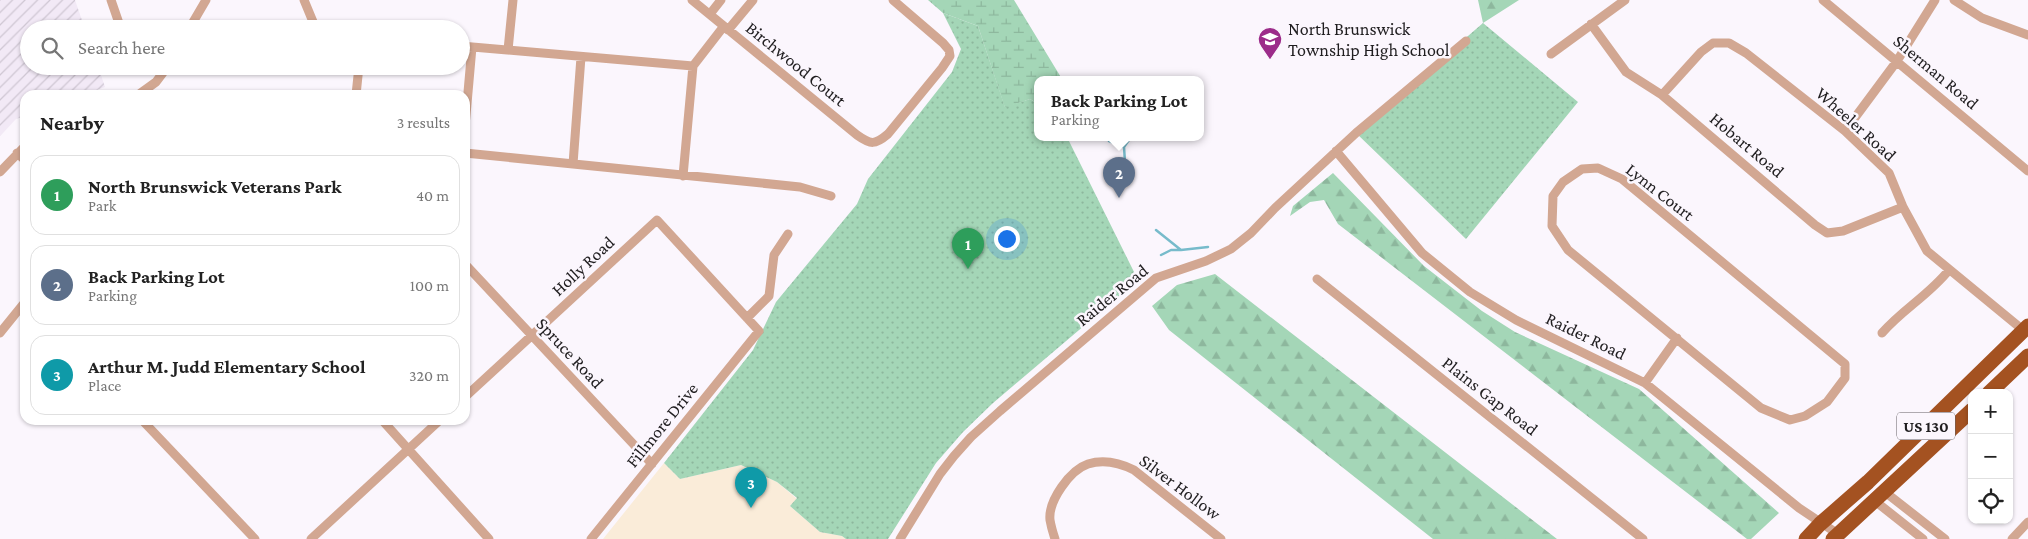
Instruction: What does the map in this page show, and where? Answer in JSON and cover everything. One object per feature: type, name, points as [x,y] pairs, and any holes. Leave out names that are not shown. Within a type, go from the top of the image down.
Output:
[{"type":"highway","name":"US 130","points":[[1806,539],[1820,524],[1868,482],[2026,328]]},
{"type":"highway","points":[[1994,389],[2028,356]]},
{"type":"highway","name":"US 130","points":[[1838,538],[1968,414]]},
{"type":"street","points":[[111,0],[118,20]]},
{"type":"street","points":[[194,20],[206,0]]},
{"type":"street","points":[[304,0],[312,20]]},
{"type":"street","points":[[508,50],[513,0]]},
{"type":"street","name":"Birchwood Court","points":[[692,0],[867,142],[880,141],[888,134],[950,56],[949,50],[943,44],[893,0]]},
{"type":"street","points":[[710,14],[721,0]]},
{"type":"street","points":[[683,176],[693,66],[753,0]]},
{"type":"street","points":[[1551,54],[1625,0]]},
{"type":"street","name":"Sherman Road","points":[[1823,0],[2028,171]]},
{"type":"street","points":[[1845,132],[1897,61],[1935,0]]},
{"type":"street","points":[[1954,0],[1982,18],[2028,36]]},
{"type":"street","name":"Hobart Road","points":[[1591,24],[1626,72],[1662,95],[1827,233],[1843,231],[1903,207]]},
{"type":"street","name":"Raider Road","points":[[900,539],[928,492],[949,462],[971,437],[1156,278],[1206,261],[1231,249],[1251,233],[1336,151],[1466,41]]},
{"type":"street","name":"Wheeler Road","points":[[1662,95],[1701,52],[1713,43],[1730,43],[1746,53],[1845,132],[1889,173],[1903,207],[1927,251],[2026,328]]},
{"type":"street","points":[[470,70],[472,47],[693,66]]},
{"type":"street","points":[[573,164],[581,57]]},
{"type":"street","points":[[148,90],[161,75]]},
{"type":"street","points":[[357,90],[358,75]]},
{"type":"street","points":[[468,90],[470,75]]},
{"type":"street","points":[[0,172],[20,150]]},
{"type":"street","name":"Raider Road","points":[[1336,151],[1422,253],[1470,292],[1516,320],[1645,383],[1838,538]]},
{"type":"street","points":[[16,153],[20,156]]},
{"type":"street","points":[[470,154],[800,187],[831,196]]},
{"type":"street","name":"Lynn Court","points":[[1598,168],[1622,179],[1845,364],[1845,378],[1827,402],[1805,416],[1790,420],[1761,408],[1677,338],[1568,250],[1552,226],[1554,196],[1563,182],[1582,169],[1598,168]]},
{"type":"street","name":"Holly Road","points":[[470,391],[657,220],[747,318]]},
{"type":"street","points":[[747,318],[769,296],[774,255],[788,234]]},
{"type":"street","name":"Spruce Road","points":[[470,269],[652,464]]},
{"type":"street","points":[[1882,333],[1892,322],[1927,295],[1949,270]]},
{"type":"street","name":"Plains Gap Road","points":[[1317,278],[1643,539]]},
{"type":"street","points":[[0,333],[20,308]]},
{"type":"street","name":"Fillmore Drive","points":[[592,539],[759,331],[747,318]]},
{"type":"street","points":[[1645,383],[1677,338]]},
{"type":"street","points":[[147,425],[256,539]]},
{"type":"street","points":[[386,425],[489,539]]},
{"type":"street","points":[[312,539],[434,425]]},
{"type":"street","name":"Silver Hollow","points":[[1055,539],[1050,519],[1054,499],[1070,477],[1087,464],[1106,462],[1121,463],[1134,470],[1221,539]]},
{"type":"street","points":[[1880,497],[1923,539]]},
{"type":"street","points":[[1880,497],[1945,539]]},
{"type":"street","points":[[2012,539],[2028,522]]},
{"type":"shaded area","points":[[0,0],[75,0],[82,20],[20,20],[20,75],[101,75],[105,87],[97,90],[20,90],[20,118],[16,119],[0,136]]},
{"type":"shaded area","points":[[664,463],[680,479],[741,465],[777,482],[797,499],[790,506],[820,532],[842,536],[846,539],[603,539]]},
{"type":"green space","points":[[928,0],[1014,0],[1060,76],[1034,76],[1034,102],[1030,99],[1005,108],[978,26],[943,13]]},
{"type":"green space","points":[[1478,0],[1519,0],[1483,23]]},
{"type":"green space","points":[[943,13],[978,26],[1005,107],[1030,99],[1034,102],[1034,141],[1069,141],[1138,280],[993,403],[963,432],[936,463],[888,539],[846,539],[842,536],[820,532],[790,506],[797,498],[777,482],[741,465],[680,479],[664,463],[753,350],[776,302],[857,204],[868,179],[952,72],[961,49]]},
{"type":"green space","points":[[1483,23],[1578,102],[1466,239],[1356,133]]},
{"type":"green space","points":[[1333,173],[1424,266],[1482,311],[1515,332],[1639,389],[1779,513],[1751,539],[1747,539],[1338,224],[1324,200],[1310,202],[1290,216],[1293,206]]},
{"type":"green space","points":[[1215,274],[1557,539],[1433,539],[1169,330],[1152,306],[1177,285]]},
{"type":"waterway","points":[[1109,141],[1124,147]]},
{"type":"waterway","points":[[1125,162],[1124,147],[1128,141]]},
{"type":"waterway","points":[[1156,230],[1181,250],[1208,247]]},
{"type":"waterway","points":[[1161,255],[1171,250],[1181,250]]},
{"type":"place","name":"North Brunswick Township High School","points":[[1270,60]]},
{"type":"place","name":"Back Parking Lot","points":[[1119,198]]},
{"type":"place","name":"North Brunswick Veterans Park","points":[[968,269]]},
{"type":"place","name":"Arthur M. Judd Elementary School","points":[[751,508]]}]
